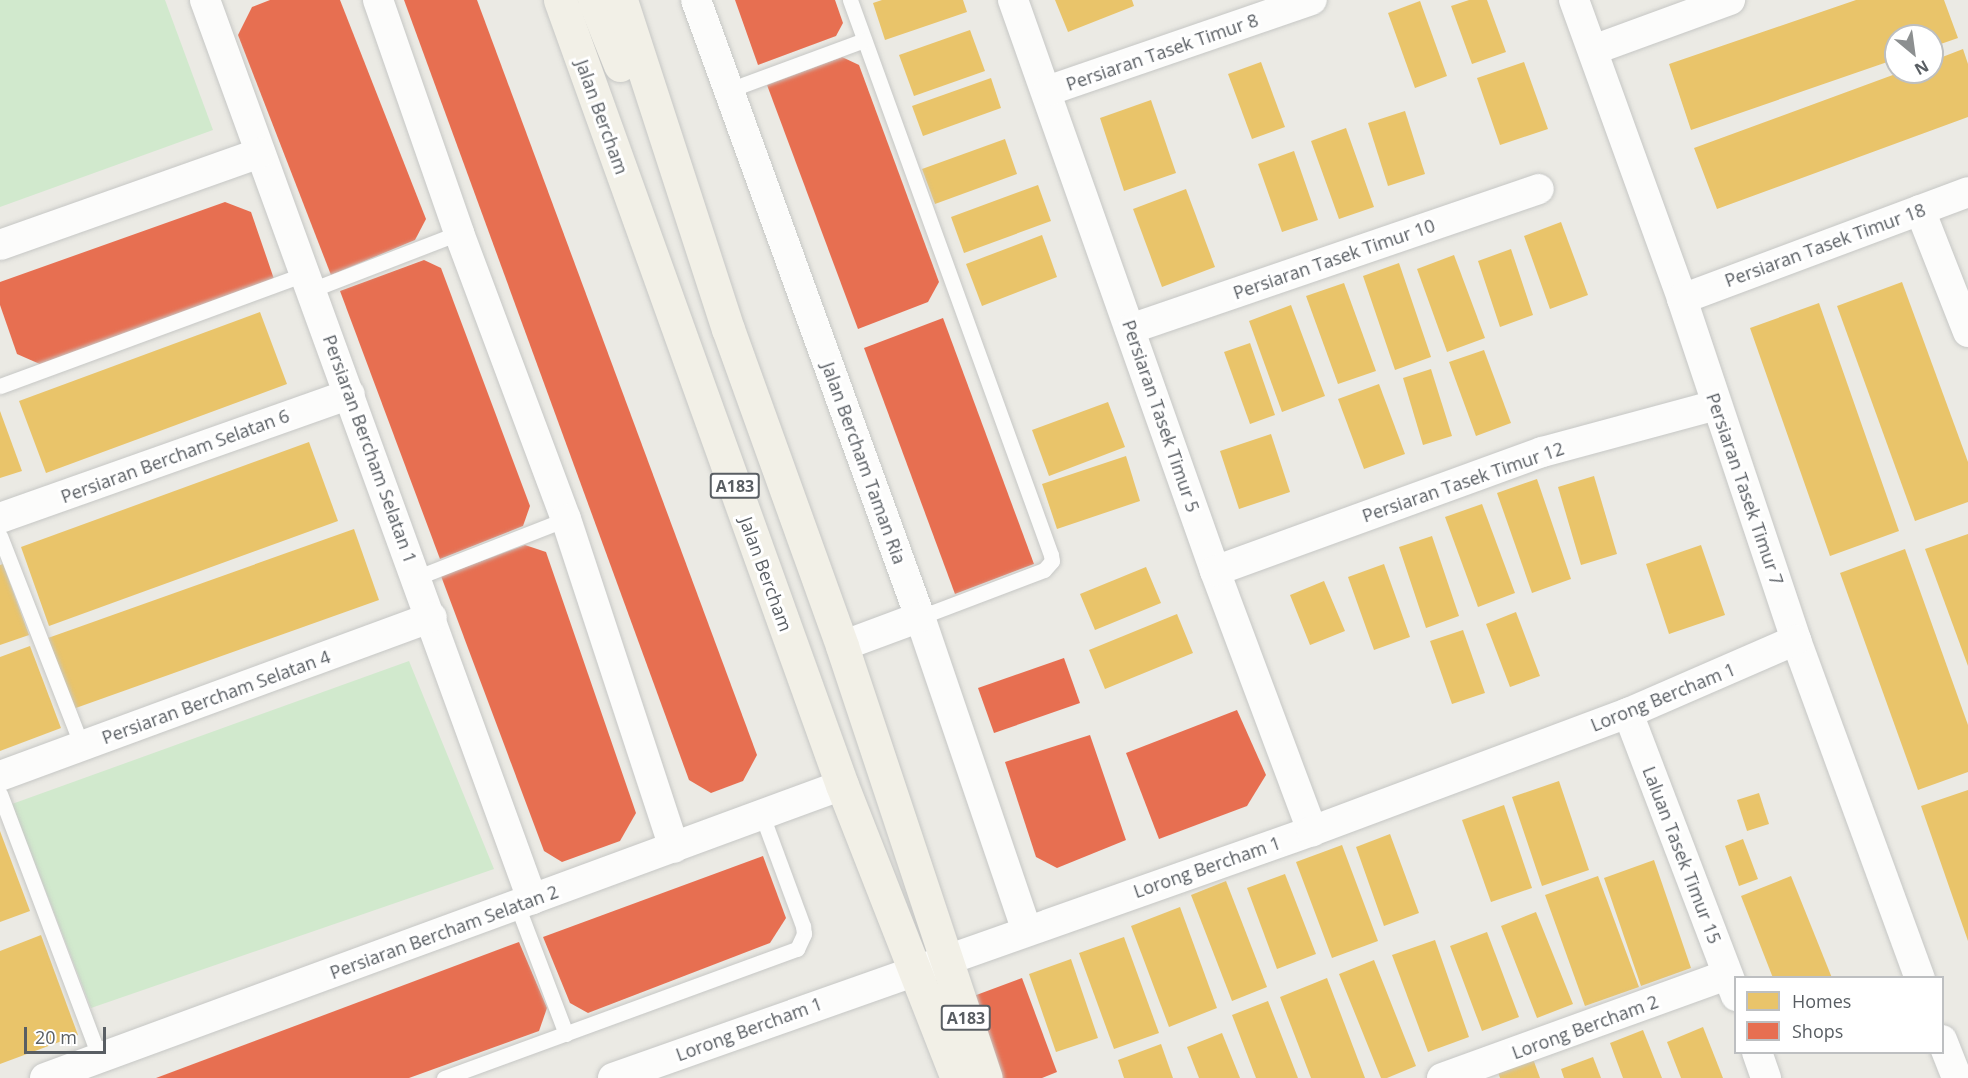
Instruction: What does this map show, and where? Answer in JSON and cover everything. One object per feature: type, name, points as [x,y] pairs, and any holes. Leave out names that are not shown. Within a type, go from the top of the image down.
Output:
[{"type":"main road","name":"Jalan Bercham","points":[[560,0],[842,785],[986,1078]]},
{"type":"main road","points":[[594,0],[646,139],[683,190]]},
{"type":"main road","name":"Jalan Bercham","points":[[621,0],[683,190],[842,646],[931,963],[957,1078]]},
{"type":"street","name":"Persiaran Bercham Selatan 1","points":[[205,0],[418,577],[524,902]]},
{"type":"street","points":[[378,0],[459,233],[566,519],[674,848]]},
{"type":"street","name":"Jalan Bercham Taman Ria","points":[[696,0],[920,617],[1026,929]]},
{"type":"street","name":"Persiaran Tasek Timur 5","points":[[1013,0],[1215,571],[1312,831]]},
{"type":"street","name":"Persiaran Tasek Timur 8","points":[[1047,91],[1276,6],[1312,0]]},
{"type":"street","name":"Persiaran Tasek Timur 7","points":[[1574,0],[1682,299],[1796,640],[1919,976]]},
{"type":"street","points":[[1593,51],[1730,0]]},
{"type":"street","points":[[0,245],[260,153]]},
{"type":"street","name":"Persiaran Tasek Timur 10","points":[[1130,329],[1539,189]]},
{"type":"street","name":"Persiaran Tasek Timur 18","points":[[1682,299],[1968,192]]},
{"type":"street","points":[[1920,210],[1968,332]]},
{"type":"street","name":"Persiaran Bercham Selatan 6","points":[[0,518],[350,394]]},
{"type":"street","name":"Persiaran Tasek Timur 12","points":[[1215,571],[1542,452],[1716,405]]},
{"type":"street","name":"Persiaran Bercham Selatan 4","points":[[0,776],[432,617]]},
{"type":"street","points":[[842,646],[920,617]]},
{"type":"street","name":"Lorong Bercham 1","points":[[613,1078],[1026,929],[1312,831],[1628,713],[1796,640]]},
{"type":"street","name":"Laluan Tasek Timur 15","points":[[1628,713],[1732,986]]},
{"type":"street","name":"Persiaran Bercham Selatan 2","points":[[60,1076],[100,1059],[842,785]]},
{"type":"street","name":"Lorong Bercham 2","points":[[1442,1078],[1732,986]]},
{"type":"street","points":[[1944,1045],[1957,1078]]},
{"type":"street","points":[[1757,1054],[1766,1078]]},
{"type":"lane","points":[[850,0],[1052,561],[1044,570],[920,617]]},
{"type":"lane","points":[[729,90],[864,40]]},
{"type":"lane","points":[[0,387],[459,233]]},
{"type":"lane","points":[[418,577],[566,519]]},
{"type":"lane","points":[[0,536],[82,746]]},
{"type":"lane","points":[[0,794],[100,1059]]},
{"type":"lane","points":[[444,1078],[797,949],[804,934],[802,926],[762,815]]},
{"type":"lane","points":[[524,902],[566,1034]]},
{"type":"green space","points":[[0,0],[165,0],[213,130],[0,207]]},
{"type":"green space","points":[[409,661],[494,869],[91,1008],[12,804]]},
{"type":"building: Homes","points":[[882,0],[963,0],[967,12],[885,40],[873,3]]},
{"type":"building: Homes","points":[[1055,0],[1132,0],[1134,6],[1068,32]]},
{"type":"building: Homes","points":[[1469,0],[1487,0],[1506,52],[1472,64],[1451,6]]},
{"type":"building: Homes","points":[[1856,0],[1944,0],[1958,38],[1944,43],[1944,24],[1884,24],[1884,63],[1691,130],[1669,64]]},
{"type":"building: Homes","points":[[1420,1],[1447,76],[1415,88],[1388,13]]},
{"type":"building: Homes","points":[[970,30],[985,71],[914,96],[899,55]]},
{"type":"building: Homes","points":[[1963,49],[1968,64],[1968,117],[1717,209],[1694,148],[1884,78],[1884,84],[1944,84],[1944,56]]},
{"type":"building: Homes","points":[[1261,62],[1285,127],[1252,139],[1228,74]]},
{"type":"building: Homes","points":[[1524,62],[1548,129],[1500,145],[1477,78]]},
{"type":"building: Homes","points":[[991,78],[1001,108],[923,136],[912,106]]},
{"type":"building: Homes","points":[[1151,100],[1176,173],[1124,191],[1100,118]]},
{"type":"building: Homes","points":[[1405,111],[1425,174],[1388,186],[1368,123]]},
{"type":"building: Homes","points":[[1346,128],[1374,207],[1339,219],[1311,141]]},
{"type":"building: Homes","points":[[1005,139],[1017,174],[935,204],[922,169]]},
{"type":"building: Homes","points":[[1294,151],[1318,220],[1282,232],[1258,164]]},
{"type":"building: Homes","points":[[1038,185],[1051,221],[964,253],[951,217]]},
{"type":"building: Homes","points":[[1186,189],[1215,267],[1162,287],[1133,209]]},
{"type":"building: Homes","points":[[1561,222],[1588,295],[1550,309],[1524,236]]},
{"type":"building: Homes","points":[[1042,235],[1057,277],[982,306],[966,264]]},
{"type":"building: Homes","points":[[1511,249],[1533,315],[1500,327],[1478,261]]},
{"type":"building: Homes","points":[[1454,255],[1485,338],[1447,352],[1417,269]]},
{"type":"building: Homes","points":[[1399,263],[1431,357],[1395,370],[1363,276]]},
{"type":"building: Homes","points":[[1902,282],[1968,462],[1968,502],[1915,521],[1837,306]]},
{"type":"building: Homes","points":[[1344,283],[1376,371],[1338,384],[1306,296]]},
{"type":"building: Homes","points":[[1819,303],[1899,531],[1830,556],[1750,328]]},
{"type":"building: Homes","points":[[1291,305],[1325,396],[1282,412],[1249,321]]},
{"type":"building: Homes","points":[[260,312],[287,384],[46,473],[19,401]]},
{"type":"building: Homes","points":[[1250,343],[1275,415],[1250,424],[1224,352]]},
{"type":"building: Homes","points":[[1484,350],[1511,423],[1476,436],[1449,362]]},
{"type":"building: Homes","points":[[1431,369],[1452,436],[1423,445],[1403,378]]},
{"type":"building: Homes","points":[[1379,384],[1405,454],[1364,469],[1338,399]]},
{"type":"building: Homes","points":[[1108,402],[1125,447],[1049,476],[1032,430]]},
{"type":"building: Homes","points":[[0,411],[22,471],[0,478]]},
{"type":"building: Homes","points":[[1271,434],[1290,492],[1239,509],[1220,451]]},
{"type":"building: Homes","points":[[309,442],[338,521],[49,626],[21,547]]},
{"type":"building: Homes","points":[[1126,456],[1140,501],[1057,529],[1042,484]]},
{"type":"building: Homes","points":[[1594,476],[1617,554],[1581,565],[1558,487]]},
{"type":"building: Homes","points":[[1537,479],[1571,579],[1532,593],[1497,493]]},
{"type":"building: Homes","points":[[1482,504],[1515,593],[1478,607],[1445,517]]},
{"type":"building: Homes","points":[[354,529],[379,600],[73,709],[48,638]]},
{"type":"building: Homes","points":[[1968,534],[1968,666],[1925,549]]},
{"type":"building: Homes","points":[[1432,536],[1459,616],[1426,628],[1399,547]]},
{"type":"building: Homes","points":[[1701,545],[1725,615],[1669,634],[1646,564]]},
{"type":"building: Homes","points":[[1905,549],[1968,725],[1968,772],[1918,790],[1840,573]]},
{"type":"building: Homes","points":[[3,564],[29,635],[0,645],[0,565]]},
{"type":"building: Homes","points":[[1384,564],[1410,637],[1374,650],[1348,577]]},
{"type":"building: Homes","points":[[1146,567],[1161,603],[1095,630],[1080,594]]},
{"type":"building: Homes","points":[[1324,581],[1345,631],[1310,645],[1290,595]]},
{"type":"building: Homes","points":[[1516,612],[1540,676],[1510,687],[1486,624]]},
{"type":"building: Homes","points":[[1177,614],[1193,653],[1105,689],[1089,650]]},
{"type":"building: Homes","points":[[1463,630],[1485,693],[1452,704],[1430,641]]},
{"type":"building: Homes","points":[[30,646],[61,728],[0,751],[0,657]]},
{"type":"building: Homes","points":[[1559,781],[1589,870],[1542,886],[1512,797]]},
{"type":"building: Homes","points":[[1968,790],[1968,941],[1921,806]]},
{"type":"building: Homes","points":[[1759,793],[1769,824],[1747,831],[1737,800]]},
{"type":"building: Homes","points":[[1504,805],[1532,888],[1491,902],[1462,820]]},
{"type":"building: Homes","points":[[0,831],[30,911],[0,922]]},
{"type":"building: Homes","points":[[1390,834],[1419,913],[1384,926],[1356,847]]},
{"type":"building: Homes","points":[[1743,839],[1758,879],[1739,886],[1725,846]]},
{"type":"building: Homes","points":[[1342,845],[1378,941],[1332,958],[1296,862]]},
{"type":"building: Homes","points":[[1654,860],[1691,968],[1641,986],[1604,878]]},
{"type":"building: Homes","points":[[1285,874],[1316,954],[1277,969],[1247,888]]},
{"type":"building: Homes","points":[[1598,876],[1639,987],[1585,1006],[1545,895]]},
{"type":"building: Homes","points":[[1791,876],[1831,976],[1772,976],[1741,896]]},
{"type":"building: Homes","points":[[1226,881],[1267,987],[1232,1001],[1191,895]]},
{"type":"building: Homes","points":[[1180,907],[1217,1008],[1169,1027],[1131,926]]},
{"type":"building: Homes","points":[[1536,912],[1573,1004],[1537,1018],[1501,926]]},
{"type":"building: Homes","points":[[1487,932],[1519,1017],[1482,1031],[1450,946]]},
{"type":"building: Homes","points":[[41,935],[78,1035],[0,1064],[0,951]]},
{"type":"building: Homes","points":[[1124,937],[1159,1033],[1114,1049],[1079,953]]},
{"type":"building: Homes","points":[[1435,940],[1469,1037],[1428,1052],[1392,955]]},
{"type":"building: Homes","points":[[1071,959],[1098,1038],[1056,1052],[1029,974]]},
{"type":"building: Homes","points":[[1374,960],[1416,1066],[1387,1078],[1381,1078],[1339,974]]},
{"type":"building: Homes","points":[[1327,978],[1365,1078],[1311,1078],[1280,997]]},
{"type":"building: Homes","points":[[1268,1001],[1298,1078],[1256,1078],[1232,1015]]},
{"type":"building: Homes","points":[[1703,1027],[1723,1078],[1681,1078],[1667,1042]]},
{"type":"building: Homes","points":[[1643,1030],[1662,1078],[1623,1078],[1610,1043]]},
{"type":"building: Homes","points":[[1222,1033],[1240,1078],[1199,1078],[1187,1047]]},
{"type":"building: Homes","points":[[1161,1044],[1173,1078],[1124,1078],[1118,1060]]},
{"type":"building: Homes","points":[[1532,1056],[1540,1078],[1500,1078],[1497,1069]]},
{"type":"building: Homes","points":[[1593,1057],[1601,1078],[1564,1078],[1561,1069]]},
{"type":"building: Shops","points":[[270,0],[340,0],[426,219],[415,240],[331,275],[238,35],[252,7]]},
{"type":"building: Shops","points":[[404,0],[477,0],[757,755],[743,781],[711,793],[689,780]]},
{"type":"building: Shops","points":[[735,0],[835,0],[843,23],[836,36],[758,65]]},
{"type":"building: Shops","points":[[842,57],[859,65],[939,282],[928,302],[858,329],[767,85]]},
{"type":"building: Shops","points":[[225,202],[251,212],[274,279],[42,365],[17,354],[0,305],[0,282]]},
{"type":"building: Shops","points":[[424,260],[441,268],[530,506],[523,526],[440,559],[340,291]]},
{"type":"building: Shops","points":[[943,318],[1034,564],[955,594],[864,348]]},
{"type":"building: Shops","points":[[525,545],[546,552],[636,813],[620,841],[562,862],[544,851],[441,576]]},
{"type":"building: Shops","points":[[1064,658],[1080,703],[994,733],[978,688]]},
{"type":"building: Shops","points":[[1237,710],[1266,775],[1247,806],[1159,839],[1126,753]]},
{"type":"building: Shops","points":[[1090,735],[1126,840],[1057,868],[1036,857],[1005,762]]},
{"type":"building: Shops","points":[[763,856],[786,918],[770,943],[588,1013],[570,1003],[543,937]]},
{"type":"building: Shops","points":[[519,942],[547,1008],[539,1031],[409,1078],[156,1078]]},
{"type":"building: Shops","points":[[1022,978],[1057,1072],[1042,1078],[1001,1078],[971,997]]}]
